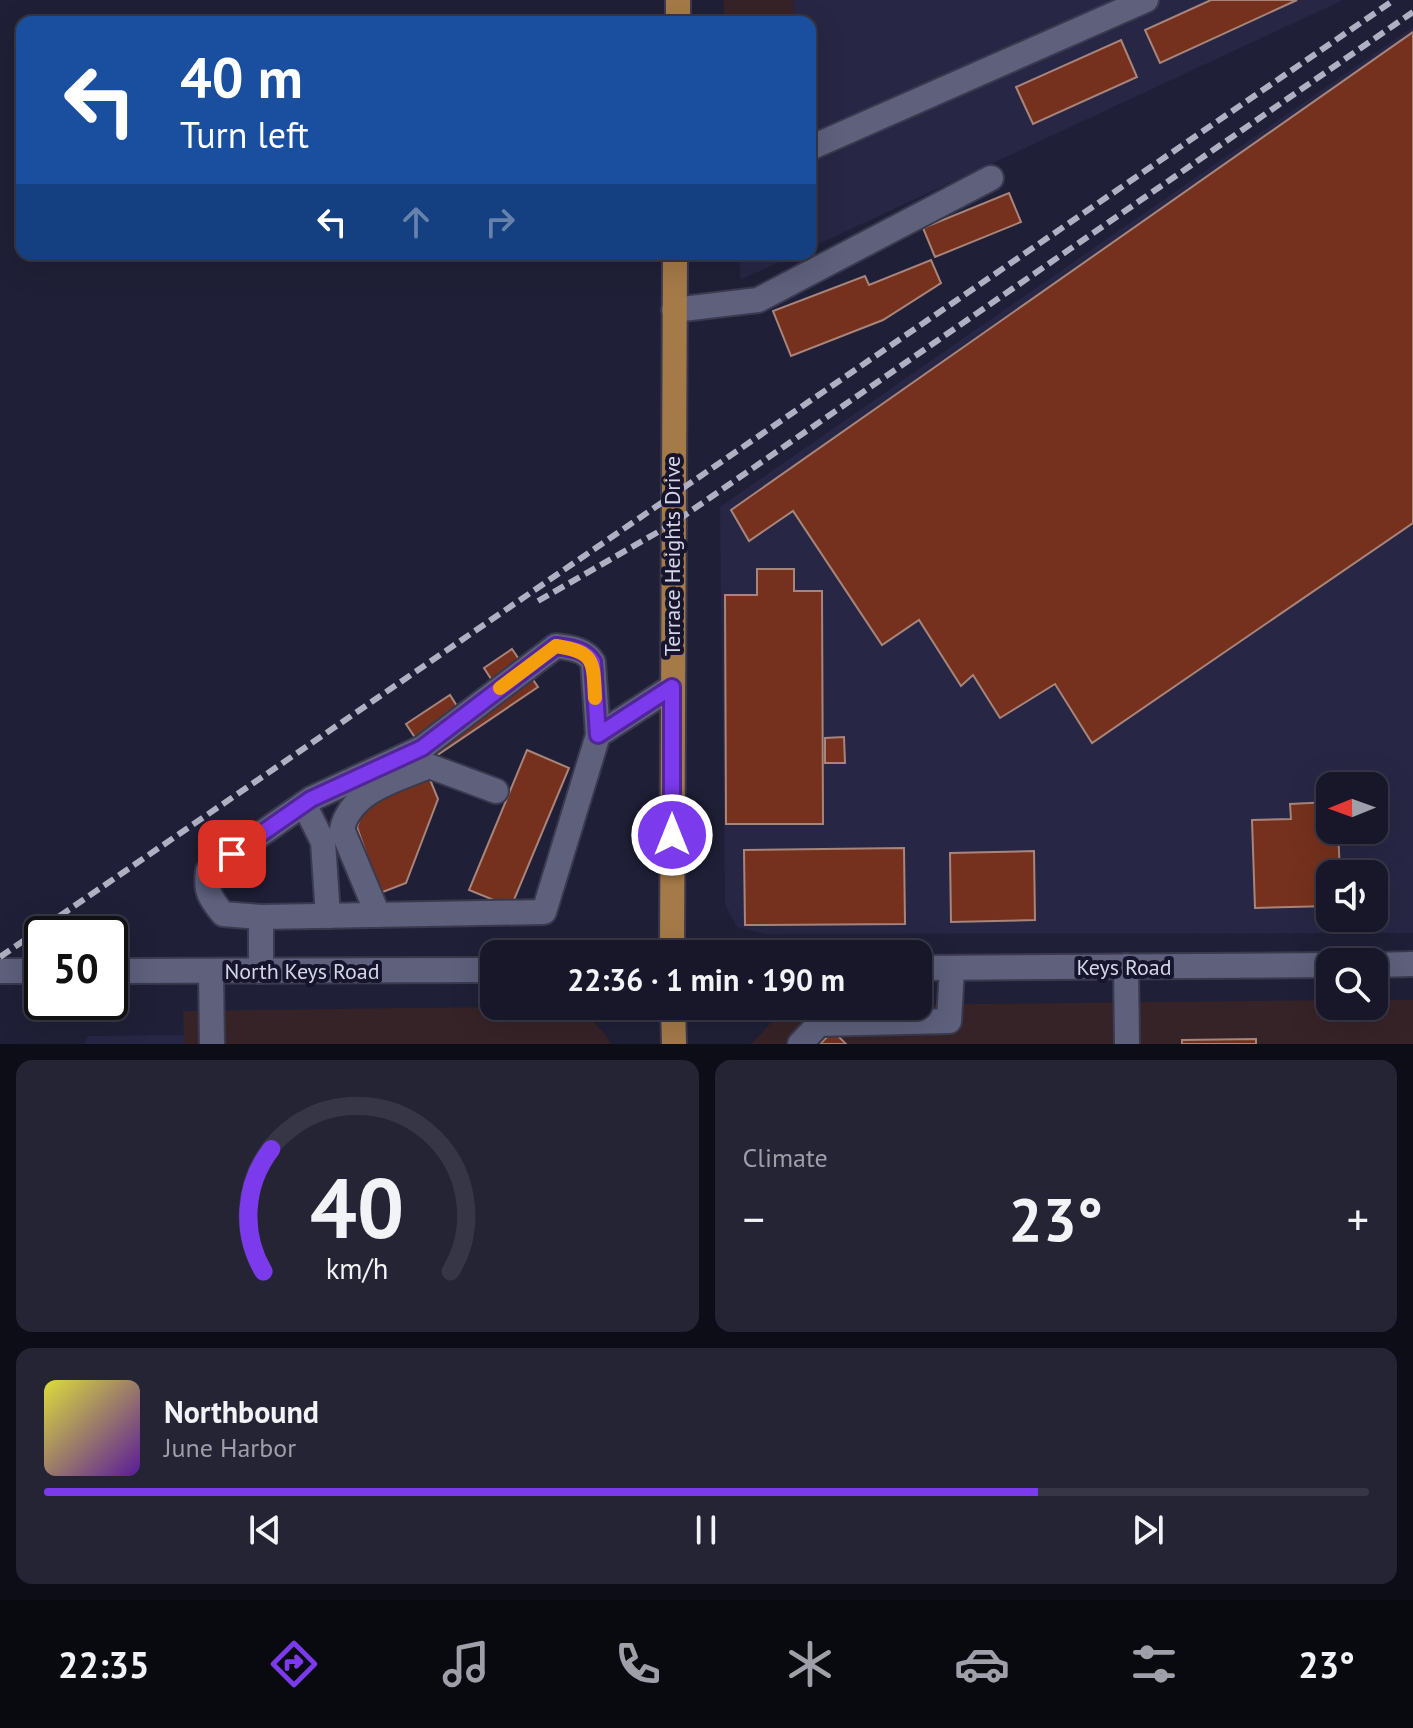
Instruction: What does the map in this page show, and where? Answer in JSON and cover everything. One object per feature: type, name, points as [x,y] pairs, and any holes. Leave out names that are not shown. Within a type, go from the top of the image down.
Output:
[{"type":"main road","name":"Terrace Heights Drive","points":[[672,940],[675,260]]},
{"type":"main road","points":[[673,1020],[674,1044]]},
{"type":"street","points":[[816,145],[1113,7],[1146,0]]},
{"type":"street","points":[[674,310],[758,300],[991,178]]},
{"type":"street","points":[[556,646],[574,649],[589,656],[593,662],[598,735],[544,912],[261,917],[223,914],[205,887],[208,871],[304,804],[422,748],[556,646]]},
{"type":"street","points":[[598,735],[672,687]]},
{"type":"street","points":[[378,915],[342,829],[345,816],[364,795],[429,766],[496,791]]},
{"type":"street","points":[[304,804],[323,842],[328,916]]},
{"type":"street","points":[[261,917],[261,971]]},
{"type":"street","points":[[1388,965],[1413,964]]},
{"type":"street","name":"Keys Road","points":[[932,968],[1316,965]]},
{"type":"street","points":[[1126,966],[1127,1044]]},
{"type":"street","points":[[800,1044],[819,1024],[949,1021],[952,968]]},
{"type":"street","name":"North Keys Road","points":[[128,971],[480,970]]},
{"type":"street","points":[[0,971],[24,971]]},
{"type":"street","points":[[211,971],[212,1044]]},
{"type":"shaded area","points":[[724,0],[794,0],[793,16],[724,16]]},
{"type":"shaded area","points":[[794,0],[1343,0],[816,245],[816,16],[793,16]]},
{"type":"shaded area","points":[[1413,27],[1413,933],[765,934],[737,927],[725,904],[720,507]]},
{"type":"shaded area","points":[[740,260],[784,260],[740,280]]},
{"type":"shaded area","points":[[1316,1000],[1316,1020],[1388,1020],[1388,1000],[1413,1000],[1413,1044],[751,1044],[774,1020],[932,1020],[932,1005]]},
{"type":"shaded area","points":[[480,1007],[480,1020],[592,1020],[611,1044],[184,1044],[183,1011]]},
{"type":"shaded area","points":[[184,1035],[184,1044],[84,1044],[88,1036]]},
{"type":"building","points":[[1211,0],[1297,0],[1160,63],[1145,30]]},
{"type":"building","points":[[1413,32],[1413,523],[1092,743],[1055,684],[1000,718],[973,675],[961,686],[919,620],[882,645],[793,511],[749,541],[731,510]]},
{"type":"building","points":[[1121,40],[1137,77],[1033,124],[1016,87]]},
{"type":"building","points":[[1009,193],[1021,222],[935,257],[923,228]]},
{"type":"building","points":[[931,260],[941,283],[883,320],[791,356],[773,311],[865,276],[869,285]]},
{"type":"building","points":[[757,569],[794,569],[794,591],[822,591],[823,824],[726,824],[725,595],[757,595]]},
{"type":"building","points":[[512,649],[538,687],[430,760],[406,724],[450,695],[457,706],[493,682],[484,668]]},
{"type":"building","points":[[844,737],[845,763],[825,763],[825,738]]},
{"type":"building","points":[[527,750],[569,768],[511,907],[469,890]]},
{"type":"building","points":[[429,777],[438,799],[406,883],[380,893],[362,864],[369,862],[357,827],[366,803]]},
{"type":"building","points":[[1316,803],[1316,844],[1339,844],[1339,860],[1316,860],[1316,906],[1255,908],[1252,820],[1291,819],[1290,804]]},
{"type":"building","points":[[904,848],[905,924],[745,925],[744,850]]},
{"type":"building","points":[[1034,851],[1035,920],[951,922],[950,853]]},
{"type":"building","points":[[833,1031],[846,1044],[820,1044]]},
{"type":"building","points":[[1256,1039],[1256,1044],[1182,1044],[1182,1040]]},
{"type":"railway","points":[[0,957],[1394,0]]},
{"type":"railway","points":[[538,601],[672,524],[1413,12]]},
{"type":"slow traffic","points":[[500,688],[556,646],[589,656],[593,662],[595,698]]},
{"type":"route","points":[[232,854],[311,799],[422,748],[556,646],[574,649],[589,656],[593,662],[598,735],[672,687],[672,835]]}]
